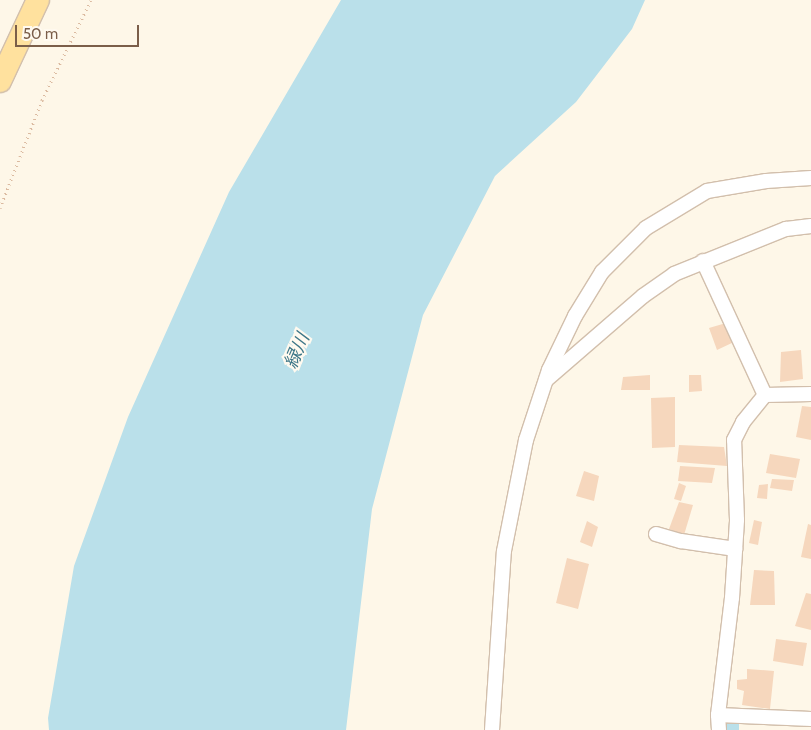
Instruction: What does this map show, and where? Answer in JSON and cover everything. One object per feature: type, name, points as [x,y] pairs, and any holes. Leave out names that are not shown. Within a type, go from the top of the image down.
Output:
[{"type":"main road","points":[[0,81],[38,0]]},
{"type":"street","points":[[492,730],[504,551],[526,440],[545,380],[575,316],[602,272],[646,228],[707,191],[766,181],[811,178]]},
{"type":"street","points":[[545,380],[643,296],[674,274],[786,229],[811,226]]},
{"type":"street","points":[[703,261],[765,395]]},
{"type":"street","points":[[719,730],[718,715],[737,520],[734,440],[743,422],[765,395],[811,394]]},
{"type":"street","points":[[656,534],[681,541],[735,549]]},
{"type":"street","points":[[718,715],[811,719]]},
{"type":"path","points":[[0,208],[42,100],[91,0]]},
{"type":"water","name":"緑川","points":[[341,0],[645,0],[632,29],[576,102],[495,176],[423,315],[372,509],[346,730],[49,730],[48,718],[74,566],[128,417],[229,192]]},
{"type":"building","points":[[726,323],[734,342],[717,350],[709,328]]},
{"type":"building","points":[[801,350],[803,379],[780,382],[781,352]]},
{"type":"building","points":[[650,375],[650,390],[621,390],[623,377]]},
{"type":"building","points":[[689,375],[701,375],[702,391],[689,392]]},
{"type":"building","points":[[675,397],[675,447],[652,448],[651,398]]},
{"type":"building","points":[[802,406],[811,407],[811,440],[796,437]]},
{"type":"building","points":[[679,445],[724,447],[727,466],[677,462]]},
{"type":"building","points":[[770,454],[800,459],[796,478],[766,473]]},
{"type":"building","points":[[680,466],[715,468],[712,483],[678,481]]},
{"type":"building","points":[[584,471],[599,476],[594,501],[576,496]]},
{"type":"building","points":[[772,479],[794,480],[792,491],[770,488]]},
{"type":"building","points":[[679,483],[686,486],[681,501],[674,499]]},
{"type":"building","points":[[768,484],[767,499],[757,498],[759,485]]},
{"type":"building","points":[[679,502],[693,505],[684,535],[669,529]]},
{"type":"building","points":[[754,520],[762,522],[758,545],[749,543]]},
{"type":"building","points":[[587,521],[598,527],[592,547],[580,542]]},
{"type":"building","points":[[808,524],[811,525],[811,559],[801,557]]},
{"type":"building","points":[[567,558],[589,564],[578,609],[556,603]]},
{"type":"building","points":[[754,570],[774,571],[775,605],[750,605]]},
{"type":"building","points":[[806,593],[811,594],[811,630],[795,626]]},
{"type":"building","points":[[776,639],[807,643],[803,666],[773,661]]},
{"type":"building","points":[[747,669],[774,671],[770,709],[742,705],[744,691],[737,689],[737,680],[747,679]]},
{"type":"waterway","points":[[730,721],[730,730]]}]
